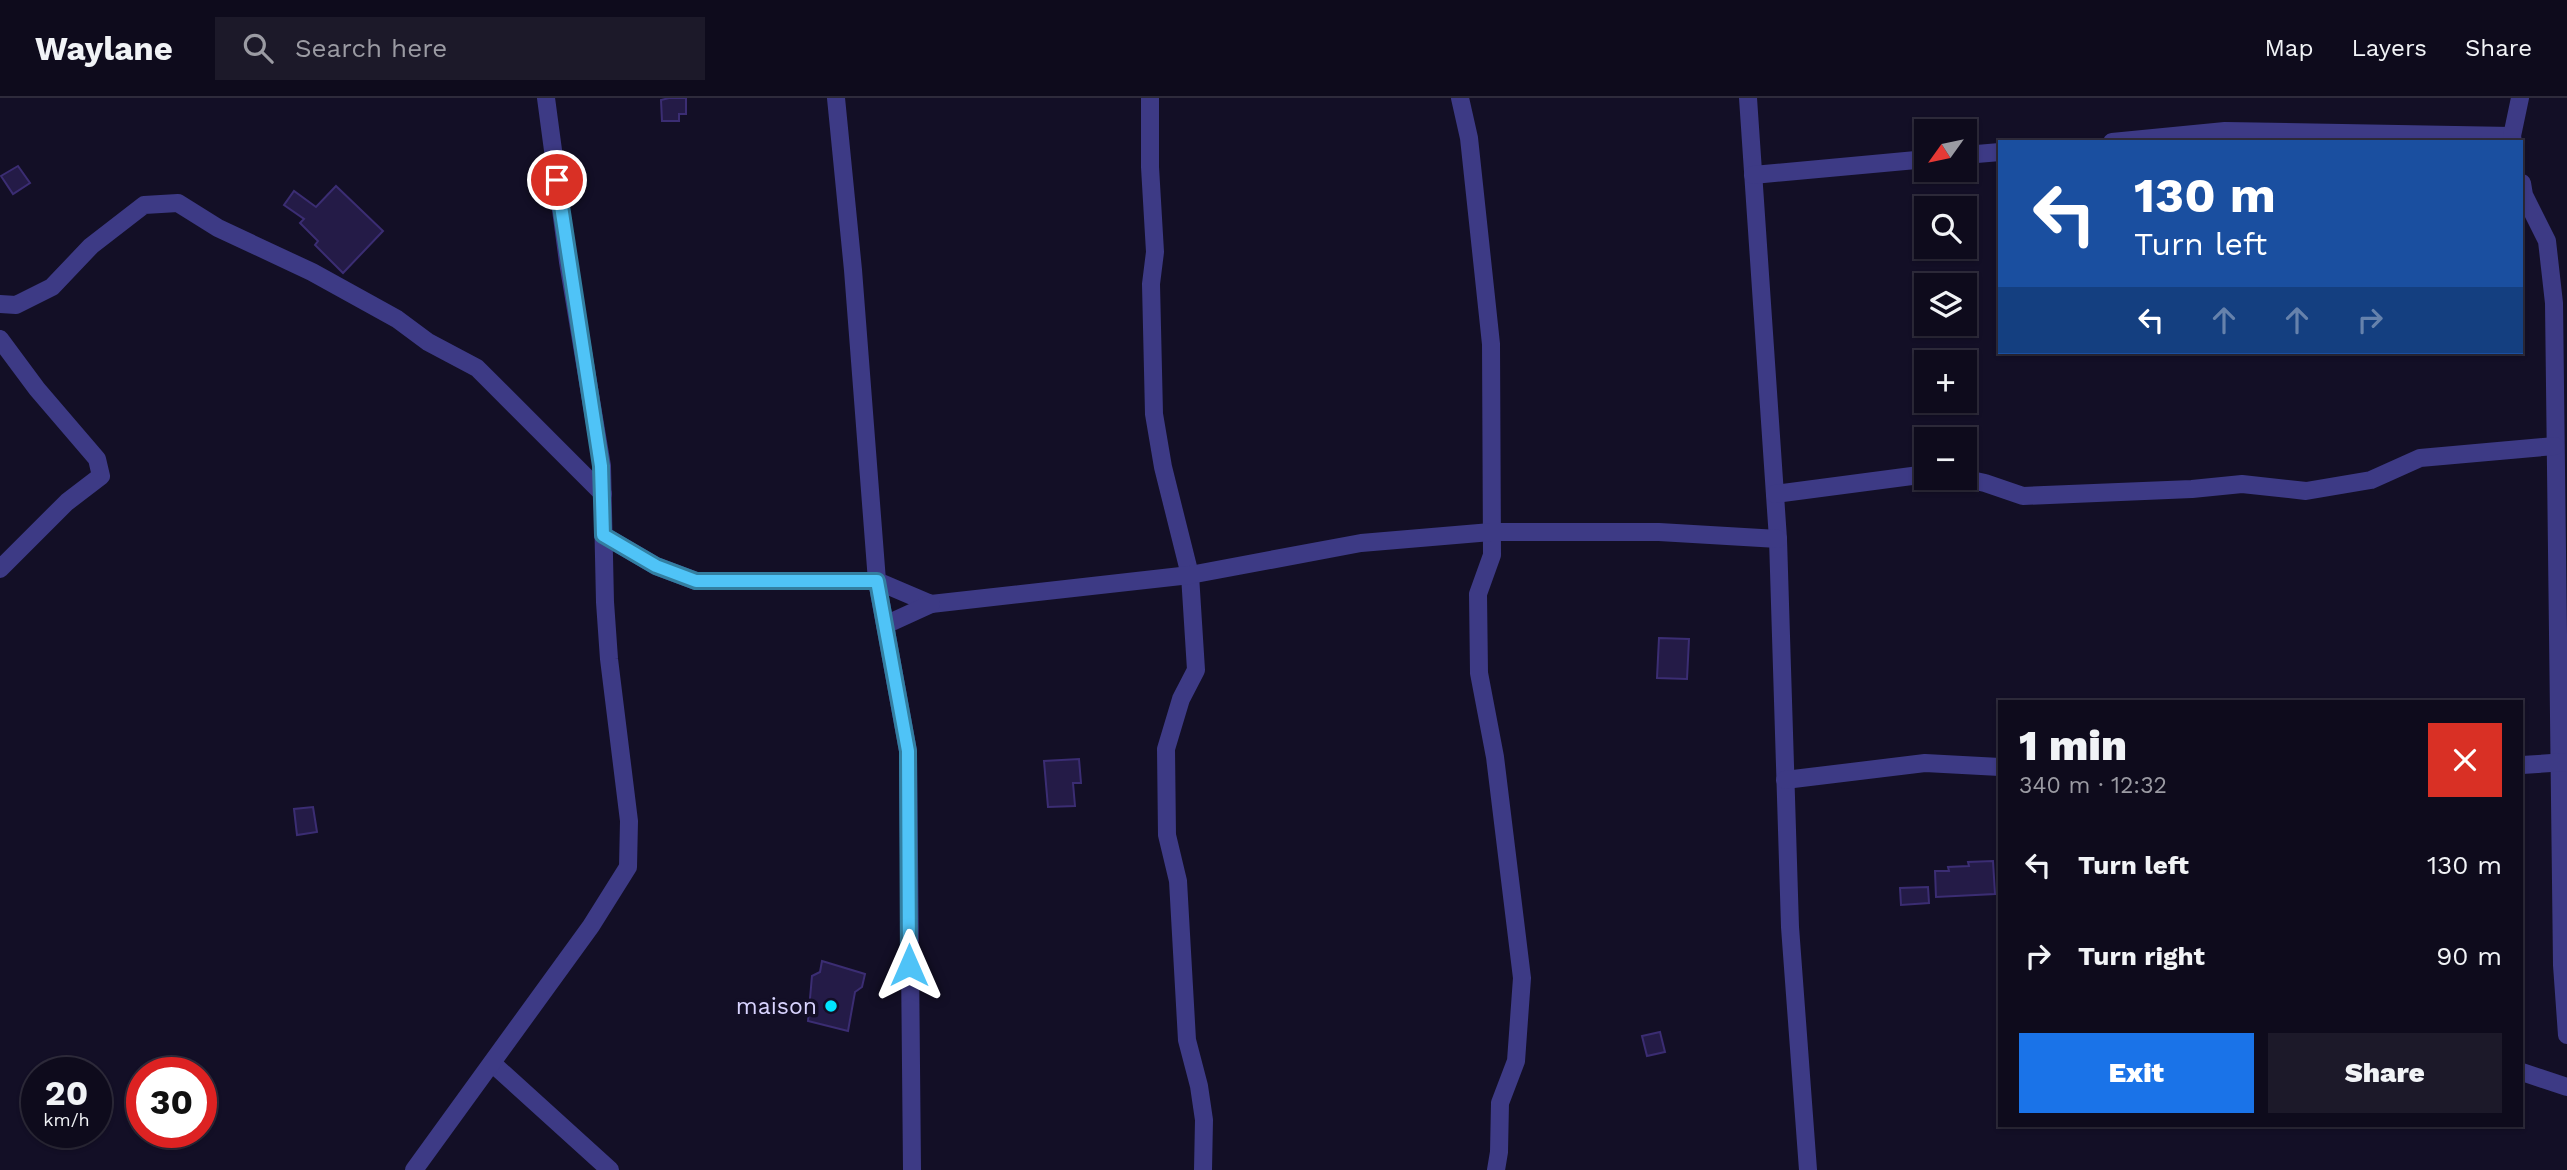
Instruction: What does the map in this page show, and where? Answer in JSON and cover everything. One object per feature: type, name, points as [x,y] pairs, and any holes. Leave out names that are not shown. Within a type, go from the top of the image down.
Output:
[{"type":"street","points":[[414,1170],[591,926],[628,867],[629,821],[609,659],[601,466],[568,262],[546,98]]},
{"type":"street","points":[[836,98],[853,270],[877,581],[908,751],[912,1170]]},
{"type":"street","points":[[1150,98],[1150,167],[1155,252],[1151,284],[1154,414],[1163,467],[1190,575],[1196,670],[1181,699],[1166,749],[1167,835],[1178,881],[1186,1040],[1199,1086],[1204,1120],[1203,1170]]},
{"type":"street","points":[[1460,98],[1469,138],[1491,344],[1492,555],[1478,594],[1479,673],[1495,758],[1522,978],[1516,1061],[1500,1103],[1496,1170]]},
{"type":"street","points":[[1748,98],[1778,539],[1790,927],[1808,1170]]},
{"type":"street","points":[[2133,140],[2225,131],[2513,139],[2520,98]]},
{"type":"street","points":[[1978,154],[1998,152]]},
{"type":"street","points":[[1753,175],[1914,160]]},
{"type":"street","points":[[2523,189],[2547,241],[2554,303],[2563,763],[2562,965],[2567,1035]]},
{"type":"street","points":[[0,304],[16,305],[52,287],[91,246],[144,205],[178,203],[218,228],[312,272],[397,318],[428,342],[477,368],[603,494]]},
{"type":"street","points":[[0,339],[37,389],[97,459],[101,476],[67,502],[0,569]]},
{"type":"street","points":[[1977,481],[2022,496],[2192,489],[2242,484],[2305,491],[2371,480],[2420,458],[2555,446]]},
{"type":"street","points":[[1774,495],[1914,476]]},
{"type":"street","points":[[885,625],[931,604],[1190,575],[1361,543],[1491,532],[1659,532],[1778,539]]},
{"type":"street","points":[[603,535],[656,566],[696,581],[877,581],[931,604]]},
{"type":"street","points":[[1785,780],[1925,763],[1998,767]]},
{"type":"street","points":[[2523,765],[2563,763]]},
{"type":"street","points":[[492,1063],[610,1170]]},
{"type":"street","points":[[2523,1072],[2567,1087]]},
{"type":"building","points":[[686,98],[686,114],[679,114],[679,121],[662,121],[661,100]]},
{"type":"building","points":[[18,166],[30,183],[13,194],[1,176]]},
{"type":"building","points":[[336,186],[383,231],[343,273],[315,245],[318,241],[300,223],[304,219],[284,205],[294,191],[316,207]]},
{"type":"building","points":[[1659,638],[1689,639],[1687,679],[1657,678]]},
{"type":"building","points":[[1079,759],[1081,783],[1073,783],[1075,806],[1048,807],[1044,761]]},
{"type":"building","points":[[313,807],[317,832],[297,835],[294,809]]},
{"type":"building","points":[[1993,861],[1995,894],[1936,897],[1935,871],[1969,866],[1968,862]]},
{"type":"building","points":[[1928,887],[1929,903],[1901,905],[1900,888]]},
{"type":"building","name":"maison","points":[[822,961],[865,974],[862,987],[855,992],[848,1031],[808,1021],[812,976],[820,972]]},
{"type":"building","points":[[1660,1032],[1665,1052],[1647,1056],[1642,1036]]},
{"type":"place","name":"maison","points":[[831,1006]]},
{"type":"route","points":[[557,180],[601,466],[603,535],[656,566],[696,581],[877,581],[908,751],[909,965]]}]
